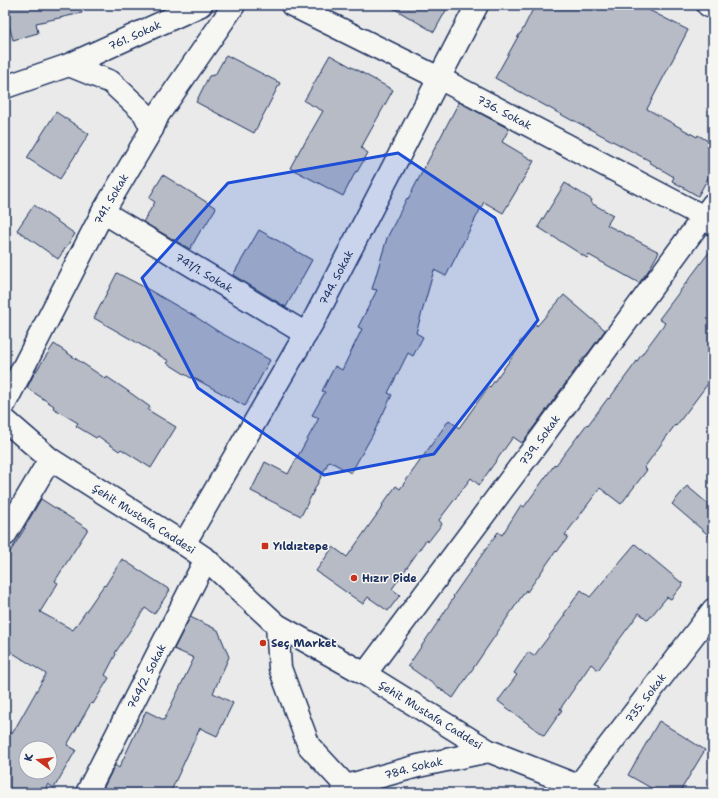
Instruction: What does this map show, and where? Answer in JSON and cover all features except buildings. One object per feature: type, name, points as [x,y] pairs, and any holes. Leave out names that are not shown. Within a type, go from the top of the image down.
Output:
[{"type":"street","name":"761. Sokak","points":[[5,87],[69,65],[201,5]]},
{"type":"street","name":"741. Sokak","points":[[5,403],[103,212],[152,130],[158,115],[234,5]]},
{"type":"street","name":"736. Sokak","points":[[292,5],[710,215]]},
{"type":"street","name":"744. Sokak","points":[[184,544],[315,318],[477,5]]},
{"type":"street","points":[[708,5],[713,8]]},
{"type":"street","points":[[69,65],[112,82],[144,113],[152,130]]},
{"type":"street","name":"741/1. Sokak","points":[[103,212],[306,334]]},
{"type":"street","name":"739. Sokak","points":[[365,674],[710,215]]},
{"type":"street","name":"Şehit Mustafa Caddesi","points":[[5,420],[50,459],[206,559],[277,625],[365,674],[489,751],[581,791]]},
{"type":"street","points":[[5,535],[50,459]]},
{"type":"street","name":"764/2. Sokak","points":[[87,793],[206,559]]},
{"type":"street","name":"735. Sokak","points":[[581,791],[713,610]]},
{"type":"street","points":[[277,625],[280,668],[309,746],[344,790]]},
{"type":"street","name":"784. Sokak","points":[[344,790],[418,766],[489,751]]},
{"type":"highlighted area","points":[[398,153],[495,218],[538,320],[434,454],[324,475],[198,388],[142,278],[228,183]]},
{"type":"place","name":"Yıldıztepe","points":[[265,546]]},
{"type":"place","name":"Hızır Pide","points":[[354,578]]},
{"type":"place","name":"Seç Market","points":[[263,643]]}]
